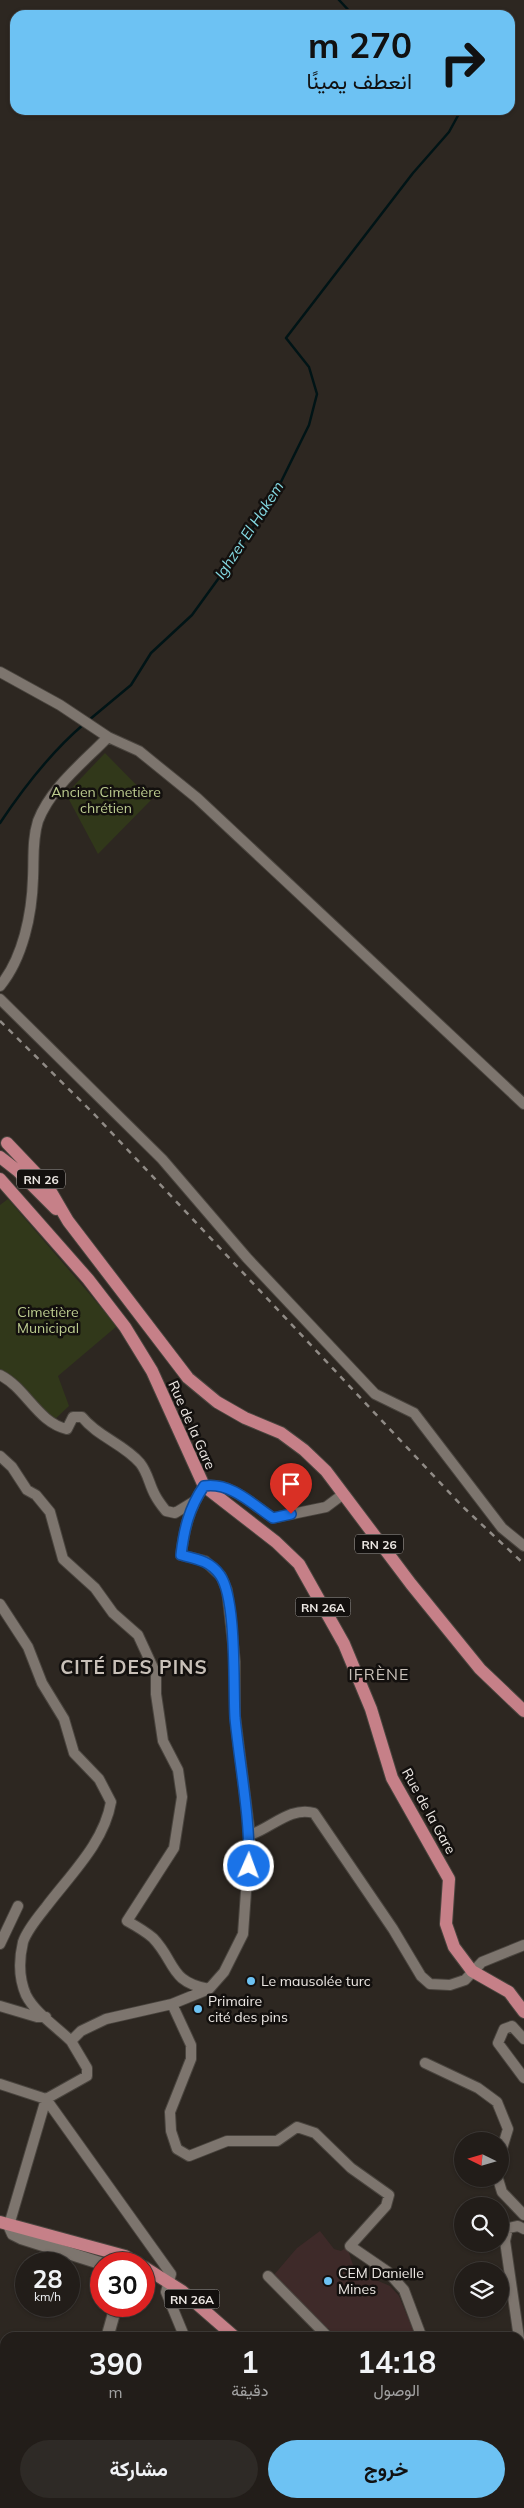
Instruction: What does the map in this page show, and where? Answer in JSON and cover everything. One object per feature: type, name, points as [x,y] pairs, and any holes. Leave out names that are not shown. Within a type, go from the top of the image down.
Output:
[{"type":"main road","points":[[0,1158],[8,1152],[3,1140]]},
{"type":"main road","name":"RN 26","points":[[3,1140],[47,1185],[68,1221],[188,1378],[217,1402],[245,1418],[281,1433],[304,1450],[326,1471],[410,1584],[480,1669],[524,1711]]},
{"type":"main road","points":[[0,1158],[18,1171],[68,1221]]},
{"type":"main road","points":[[0,1158],[7,1177],[38,1214],[50,1236]]},
{"type":"main road","name":"Rue de la Gare","points":[[0,1179],[125,1327],[152,1371],[204,1486],[276,1542],[299,1564],[344,1644],[371,1709],[392,1778],[450,1879],[446,1924],[454,1947],[472,1971],[509,1992],[524,2012]]},
{"type":"main road","points":[[5,2223],[110,2252]]},
{"type":"main road","name":"RN 26A","points":[[155,2271],[171,2278],[230,2332]]},
{"type":"street","points":[[0,672],[60,705],[108,736],[139,751],[197,798],[524,1104]]},
{"type":"street","points":[[0,986],[15,960],[27,927],[32,903],[35,833],[38,820],[58,788],[108,736]]},
{"type":"street","points":[[0,999],[162,1159],[248,1258],[375,1394],[414,1413],[502,1528],[524,1546]]},
{"type":"street","points":[[0,1375],[20,1389],[48,1420],[58,1427],[67,1429],[73,1417],[82,1417],[89,1426],[140,1462],[147,1474],[154,1495],[166,1511],[175,1513],[193,1502]]},
{"type":"street","points":[[0,1456],[12,1468],[27,1490],[36,1494],[50,1512],[63,1559],[95,1588],[113,1613],[138,1635],[156,1674],[156,1694],[163,1741],[178,1770],[182,1797],[174,1848],[127,1921],[153,1939],[182,1980],[209,1989]]},
{"type":"street","points":[[71,2041],[81,2031],[106,2019],[172,2004],[209,1989],[224,1972],[243,1934],[250,1835],[235,1716],[234,1662],[227,1590],[221,1576],[213,1567],[205,1561],[181,1555],[184,1533],[193,1502],[204,1486],[217,1484],[228,1488],[273,1518],[326,1507],[342,1495]]},
{"type":"street","points":[[0,1604],[28,1648],[42,1683],[64,1719],[74,1753],[99,1778],[112,1802],[102,1831],[36,1920],[23,1941],[20,1967],[27,1996],[71,2041],[87,2068],[87,2076],[46,2100],[5,2223],[13,2234],[21,2238],[90,2260]]},
{"type":"street","points":[[250,1835],[264,1830],[297,1811],[314,1813],[392,1929],[421,1976],[430,1984],[450,1985],[465,1980],[482,1962],[524,1945]]},
{"type":"street","points":[[0,1944],[18,1906]]},
{"type":"street","points":[[172,2004],[191,2045],[191,2059],[170,2112],[171,2131],[177,2149],[189,2156],[227,2141],[277,2141],[297,2127],[315,2133],[351,2168],[389,2195],[386,2206],[350,2246],[388,2272],[404,2290],[420,2332]]},
{"type":"street","points":[[0,2006],[37,2017],[46,2016]]},
{"type":"street","points":[[524,2039],[512,2026],[504,2029],[498,2043],[524,2078]]},
{"type":"street","points":[[425,2063],[478,2088],[497,2102],[508,2129],[507,2132]]},
{"type":"street","points":[[0,2084],[46,2100],[171,2278],[166,2292],[183,2332]]},
{"type":"street","points":[[501,2188],[502,2192],[524,2215]]},
{"type":"street","points":[[518,2332],[505,2241],[508,2228],[518,2226],[524,2229]]},
{"type":"street","points":[[268,2276],[324,2332]]},
{"type":"street","points":[[109,2332],[113,2317]]},
{"type":"shaded area","name":"CEM Danielle Mines","points":[[320,2231],[334,2249],[341,2251],[347,2247],[355,2271],[390,2286],[399,2296],[414,2332],[331,2332],[328,2328],[324,2328],[273,2276],[297,2248]]},
{"type":"green space","name":"Ancien Cimetière chrétien","points":[[105,753],[151,800],[98,854],[66,794]]},
{"type":"green space","name":"Cimetière Municipal","points":[[8,1199],[117,1326],[58,1376],[69,1406],[54,1420],[0,1372],[0,1205]]},
{"type":"waterway","name":"Ighzer El Hakem","points":[[339,0],[348,10]]},
{"type":"waterway","name":"Ighzer El Hakem","points":[[89,720],[131,685],[151,653],[192,615],[229,564],[276,492],[309,425],[317,394],[309,367],[286,338],[413,173],[449,132],[458,115]]},
{"type":"waterway","name":"Ighzer El Hakem","points":[[0,823],[39,770],[60,746],[84,724]]},
{"type":"railway","points":[[0,1021],[95,1115],[462,1506],[524,1564]]},
{"type":"place","name":"Le mausolée turc","points":[[251,1981]]},
{"type":"place","name":"Primaire cité des pins","points":[[198,2009]]},
{"type":"place","name":"CEM Danielle Mines","points":[[328,2281]]},
{"type":"district","name":"CITÉ DES PINS","points":[[134,1667]]},
{"type":"district","name":"IFRÈNE","points":[[379,1674]]},
{"type":"route","points":[[249,1866],[250,1835],[235,1716],[234,1662],[227,1590],[221,1576],[213,1567],[205,1561],[181,1555],[182,1544],[193,1502],[204,1486],[217,1484],[228,1488],[273,1518],[291,1514]]}]
